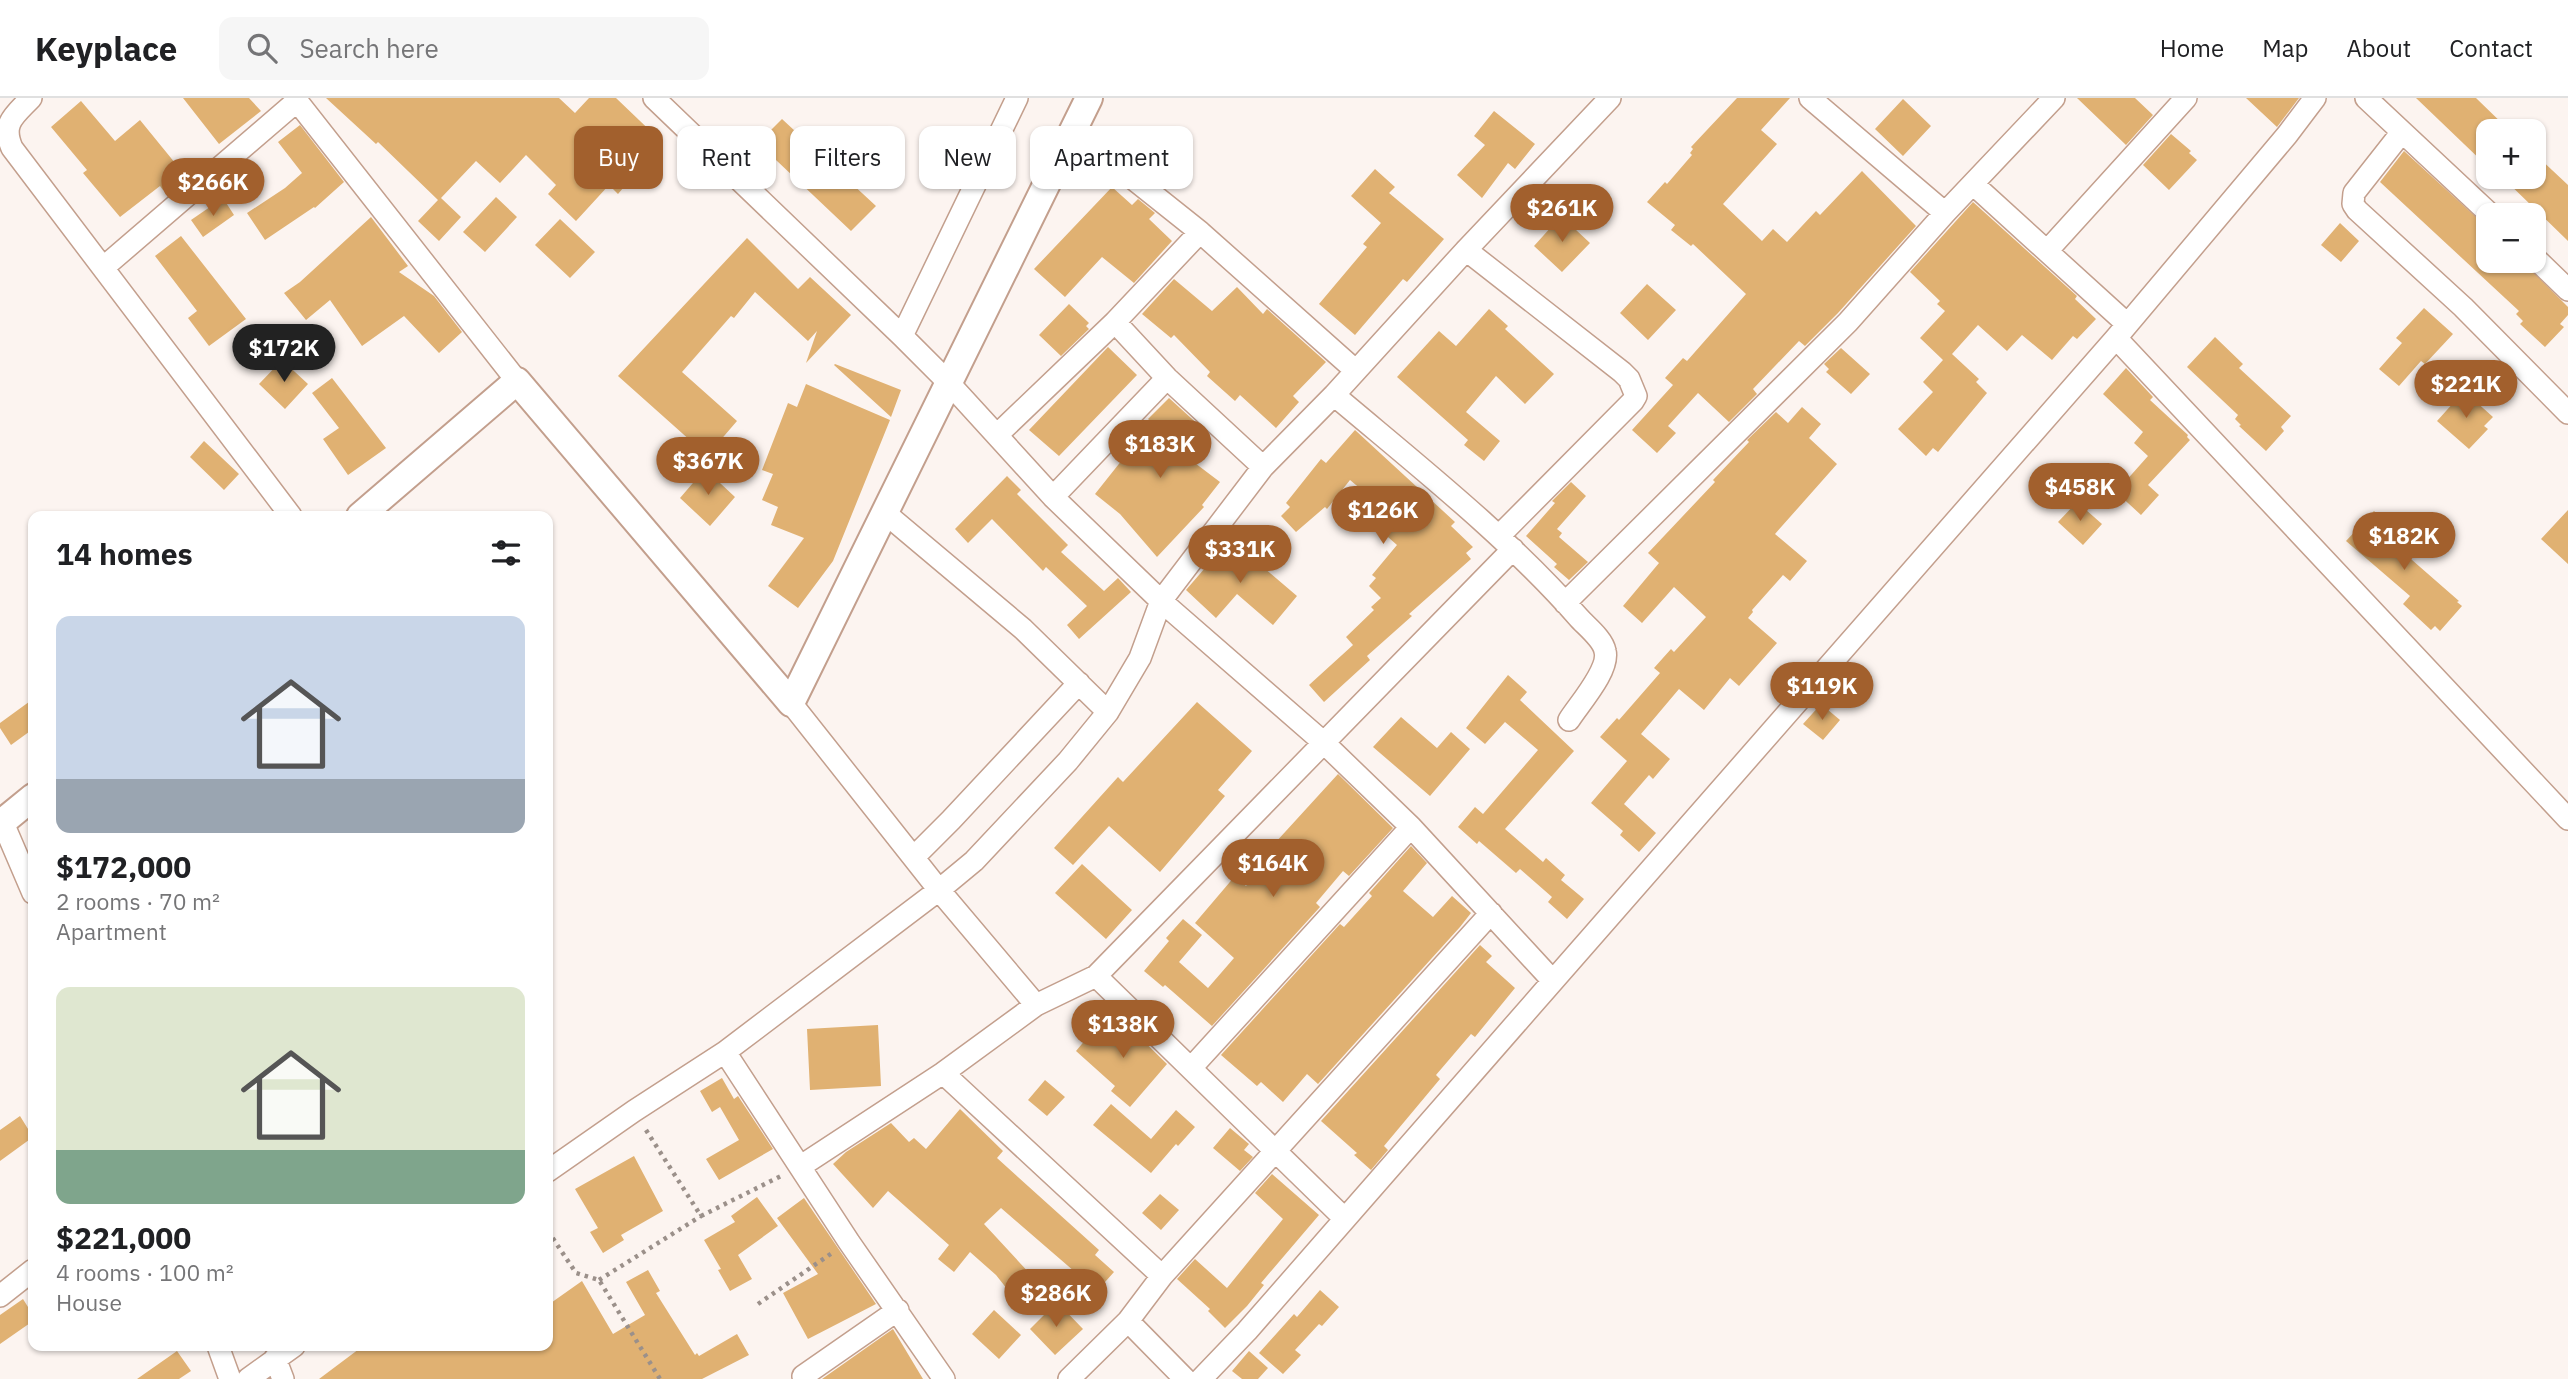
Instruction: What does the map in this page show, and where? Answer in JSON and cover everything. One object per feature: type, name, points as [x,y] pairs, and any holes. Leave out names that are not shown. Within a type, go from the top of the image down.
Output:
[{"type":"street","points":[[31,98],[8,125],[7,137],[12,148],[287,511]]},
{"type":"street","points":[[654,98],[948,382],[1053,497],[1161,601],[1323,742],[1410,827],[1553,981]]},
{"type":"street","points":[[902,337],[1017,98]]},
{"type":"street","points":[[1074,126],[1089,98]]},
{"type":"street","points":[[553,1168],[725,1052],[939,890],[983,851],[1068,761],[1108,712],[1140,658],[1161,601],[1263,467],[1334,395],[1610,98]]},
{"type":"street","points":[[1810,98],[1945,213]]},
{"type":"street","points":[[1565,603],[1848,322],[1945,213],[2054,98]]},
{"type":"street","points":[[2047,251],[2186,98]]},
{"type":"street","points":[[1201,1379],[1345,1219],[2121,331],[2287,135],[2315,98]]},
{"type":"street","points":[[2366,98],[2478,203]]},
{"type":"street","points":[[104,267],[296,100],[517,381],[791,703],[939,890],[1036,1005]]},
{"type":"street","points":[[2402,132],[2354,192],[2353,204],[2357,211],[2463,307],[2568,413]]},
{"type":"street","points":[[1973,184],[2047,251],[2568,819]]},
{"type":"street","points":[[791,703],[1043,189]]},
{"type":"street","points":[[1146,189],[1200,232],[1355,370]]},
{"type":"street","points":[[998,435],[1115,322],[1200,232]]},
{"type":"street","points":[[800,1166],[943,1073],[1036,1005],[1096,975],[1323,742],[1633,401],[1636,396],[1629,379],[1622,372],[1466,250]]},
{"type":"street","points":[[2546,269],[2568,290]]},
{"type":"street","points":[[1115,322],[1167,378],[1263,467]]},
{"type":"street","points":[[1053,497],[1167,378]]},
{"type":"street","points":[[366,511],[517,381]]},
{"type":"street","points":[[1334,395],[1506,542],[1604,647],[1606,652],[1602,671],[1569,720]]},
{"type":"street","points":[[885,513],[1023,629],[1108,712]]},
{"type":"street","points":[[914,857],[1079,683]]},
{"type":"street","points":[[28,801],[2,823],[28,882]]},
{"type":"street","points":[[1191,1069],[1410,827]]},
{"type":"street","points":[[1069,1379],[1128,1321],[1162,1276],[1491,913]]},
{"type":"street","points":[[1096,975],[1345,1219]]},
{"type":"street","points":[[725,1052],[849,1242],[944,1379]]},
{"type":"street","points":[[943,1073],[1162,1276]]},
{"type":"street","points":[[0,1296],[28,1274]]},
{"type":"street","points":[[803,1376],[898,1310]]},
{"type":"street","points":[[1128,1321],[1185,1379]]},
{"type":"street","points":[[220,1351],[230,1379]]},
{"type":"street","points":[[248,1379],[286,1351]]},
{"type":"street","points":[[275,1358],[283,1379]]},
{"type":"path","points":[[634,1111],[701,1216]]},
{"type":"path","points":[[599,1280],[701,1216],[800,1166]]},
{"type":"path","points":[[553,1238],[576,1273],[599,1280],[660,1379]]},
{"type":"path","points":[[758,1304],[849,1242]]},
{"type":"building","points":[[183,98],[249,98],[261,111],[219,144]]},
{"type":"building","points":[[326,98],[559,98],[575,113],[589,98],[616,98],[645,126],[574,126],[574,189],[605,189],[576,221],[548,194],[556,185],[526,155],[500,183],[476,161],[441,198],[461,217],[439,241],[418,221],[438,200],[378,142],[376,144]]},
{"type":"building","points":[[1737,98],[1790,98],[1761,130],[1777,144],[1723,204],[1762,241],[1773,229],[1787,242],[1816,211],[1820,215],[1862,171],[1916,226],[1805,346],[1799,341],[1753,389],[1757,394],[1729,422],[1698,393],[1668,426],[1676,433],[1657,453],[1632,430],[1673,385],[1665,378],[1683,358],[1687,361],[1746,294],[1693,244],[1691,246],[1671,230],[1675,225],[1647,202],[1665,182],[1667,184],[1692,155],[1691,147]]},
{"type":"building","points":[[2077,98],[2135,98],[2153,115],[2126,145]]},
{"type":"building","points":[[2246,98],[2299,98],[2277,127]]},
{"type":"building","points":[[2416,98],[2476,98],[2498,119],[2476,119],[2476,156]]},
{"type":"building","points":[[1903,99],[1931,126],[1903,156],[1875,129]]},
{"type":"building","points":[[81,101],[115,141],[140,120],[184,174],[163,190],[160,186],[120,217],[83,173],[87,170],[51,127]]},
{"type":"building","points":[[1494,111],[1535,144],[1515,169],[1508,163],[1482,198],[1457,175],[1485,145],[1474,136]]},
{"type":"building","points":[[782,119],[790,126],[790,173],[776,160],[775,126]]},
{"type":"building","points":[[300,125],[344,182],[315,208],[265,240],[247,213],[285,188],[302,173],[278,142]]},
{"type":"building","points":[[2171,134],[2191,151],[2189,153],[2197,160],[2169,190],[2143,165]]},
{"type":"building","points":[[2404,151],[2476,217],[2476,271],[2380,182]]},
{"type":"building","points":[[2546,164],[2568,185],[2568,241],[2546,220],[2546,203],[2529,203],[2514,189],[2546,189]]},
{"type":"building","points":[[1375,169],[1395,187],[1389,193],[1444,239],[1407,282],[1403,279],[1355,335],[1319,304],[1367,247],[1363,244],[1381,223],[1351,196]]},
{"type":"building","points":[[807,189],[858,189],[876,206],[851,231]]},
{"type":"building","points":[[1110,189],[1114,189],[1132,205],[1138,199],[1155,213],[1149,219],[1172,241],[1134,283],[1102,257],[1065,297],[1034,269]]},
{"type":"building","points":[[496,197],[517,217],[485,252],[463,232]]},
{"type":"building","points":[[223,198],[234,215],[203,237],[191,220]]},
{"type":"building","points":[[1973,202],[2077,296],[2075,299],[2096,319],[2077,339],[2073,336],[2052,360],[2022,335],[2007,351],[1978,325],[1952,354],[1979,379],[1976,382],[1987,393],[1938,452],[1933,448],[1926,456],[1898,429],[1933,392],[1923,382],[1943,360],[1920,338],[1945,311],[1937,304],[1940,301],[1910,272]]},
{"type":"building","points":[[1561,216],[1590,243],[1562,272],[1534,246]]},
{"type":"building","points":[[371,217],[408,266],[399,272],[434,296],[462,332],[439,353],[404,316],[362,346],[330,300],[306,320],[284,293],[300,282]]},
{"type":"building","points":[[560,219],[595,252],[570,278],[535,245]]},
{"type":"building","points":[[2340,223],[2359,241],[2341,262],[2321,245]]},
{"type":"building","points":[[181,236],[246,319],[209,346],[188,318],[197,311],[155,256]]},
{"type":"building","points":[[747,238],[798,289],[810,277],[851,315],[806,363],[817,331],[808,341],[755,292],[682,372],[737,421],[712,450],[692,442],[618,376]]},
{"type":"building","points":[[2478,273],[2534,273],[2568,307],[2568,315],[2560,324],[2564,327],[2545,347],[2520,324],[2523,321],[2516,314],[2519,311]]},
{"type":"building","points":[[1174,279],[1212,311],[1237,287],[1263,314],[1267,309],[1326,362],[1293,396],[1299,402],[1276,428],[1240,395],[1235,401],[1207,376],[1210,372],[1174,335],[1171,338],[1142,314]]},
{"type":"building","points":[[1647,284],[1676,310],[1648,340],[1620,313]]},
{"type":"building","points":[[1069,304],[1089,323],[1086,326],[1089,329],[1061,356],[1039,335]]},
{"type":"building","points":[[2424,308],[2453,334],[2425,364],[2421,361],[2399,386],[2379,369],[2402,343],[2396,338]]},
{"type":"building","points":[[1489,309],[1508,326],[1505,329],[1554,374],[1525,404],[1496,376],[1466,412],[1500,441],[1484,461],[1464,445],[1468,440],[1397,377],[1439,331],[1456,346]]},
{"type":"building","points":[[2215,337],[2243,364],[2239,368],[2291,416],[2281,427],[2284,431],[2266,451],[2239,426],[2241,425],[2235,419],[2238,415],[2187,367]]},
{"type":"building","points":[[1108,347],[1137,375],[1059,456],[1029,430]]},
{"type":"building","points":[[1841,348],[1870,374],[1851,394],[1826,372],[1829,369],[1824,364]]},
{"type":"building","points":[[282,360],[308,384],[285,409],[259,384]]},
{"type":"building","points":[[834,365],[901,390],[891,417]]},
{"type":"building","points":[[2126,368],[2153,397],[2150,400],[2188,435],[2190,440],[2148,485],[2159,495],[2141,515],[2116,492],[2148,456],[2134,443],[2143,432],[2103,394]]},
{"type":"building","points":[[332,378],[386,448],[348,475],[323,439],[339,428],[312,393]]},
{"type":"building","points":[[806,384],[890,420],[833,561],[798,608],[768,586],[804,538],[771,525],[778,507],[762,500],[773,474],[762,470],[788,403],[797,407]]},
{"type":"building","points":[[2464,391],[2493,417],[2484,426],[2488,429],[2469,449],[2437,421]]},
{"type":"building","points":[[1169,398],[1202,428],[1179,451],[1220,482],[1202,505],[1204,507],[1157,557],[1120,514],[1095,494],[1126,455],[1124,453],[1151,422],[1148,419]]},
{"type":"building","points":[[1802,407],[1821,424],[1809,438],[1837,464],[1775,534],[1807,561],[1790,581],[1783,575],[1748,618],[1777,643],[1739,686],[1730,678],[1704,710],[1679,689],[1641,734],[1670,759],[1653,779],[1649,775],[1624,804],[1656,833],[1639,852],[1620,835],[1623,831],[1591,803],[1627,761],[1600,737],[1617,718],[1619,720],[1660,673],[1654,668],[1671,649],[1674,652],[1706,617],[1674,587],[1642,623],[1623,606],[1659,563],[1648,553],[1715,482],[1713,480],[1749,442],[1747,440],[1776,412],[1788,423]]},
{"type":"building","points":[[1355,430],[1455,522],[1451,526],[1473,547],[1466,553],[1471,559],[1409,614],[1412,616],[1367,656],[1370,660],[1324,702],[1309,685],[1353,645],[1346,637],[1374,610],[1371,607],[1381,598],[1369,586],[1376,578],[1372,575],[1397,545],[1380,530],[1393,516],[1350,480],[1327,509],[1325,507],[1296,532],[1281,516],[1290,507],[1286,503],[1321,459],[1326,463]]},
{"type":"building","points":[[204,441],[239,474],[224,490],[190,457]]},
{"type":"building","points":[[705,469],[735,497],[710,526],[680,498]]},
{"type":"building","points":[[1007,476],[1021,490],[1017,494],[1068,545],[1061,552],[1104,591],[1118,578],[1131,592],[1079,639],[1067,625],[1087,606],[1046,567],[1043,571],[992,519],[968,543],[955,529]]},
{"type":"building","points":[[1571,482],[1586,496],[1557,529],[1562,533],[1559,537],[1588,562],[1569,580],[1554,567],[1557,564],[1526,536],[1555,503],[1552,501]]},
{"type":"building","points":[[2077,502],[2102,524],[2083,545],[2058,522]]},
{"type":"building","points":[[2568,510],[2568,564],[2541,539]]},
{"type":"building","points":[[2374,511],[2378,515],[2380,513],[2405,536],[2396,546],[2462,606],[2440,631],[2435,626],[2431,630],[2403,604],[2410,596],[2346,541]]},
{"type":"building","points":[[1230,539],[1297,596],[1273,625],[1237,594],[1216,618],[1186,590]]},
{"type":"building","points":[[1508,675],[1527,692],[1520,700],[1574,751],[1505,829],[1543,862],[1546,858],[1565,875],[1561,880],[1584,899],[1567,919],[1548,902],[1552,897],[1520,869],[1516,873],[1458,827],[1475,807],[1483,814],[1538,750],[1505,722],[1485,744],[1466,728]]},
{"type":"building","points":[[1197,702],[1252,751],[1218,790],[1225,796],[1160,872],[1109,826],[1073,865],[1054,848],[1118,777],[1123,782]]},
{"type":"building","points":[[28,703],[28,733],[11,745],[0,728],[0,723]]},
{"type":"building","points":[[1821,704],[1840,720],[1823,740],[1803,724]]},
{"type":"building","points":[[1401,717],[1437,748],[1451,732],[1470,749],[1430,796],[1373,747]]},
{"type":"building","points":[[1338,774],[1393,828],[1349,876],[1343,871],[1316,903],[1320,907],[1212,1026],[1165,985],[1163,987],[1144,971],[1169,941],[1166,938],[1183,919],[1202,935],[1179,962],[1208,988],[1234,958],[1195,923],[1235,876],[1246,886],[1280,847],[1275,843]]},
{"type":"building","points":[[1411,846],[1427,863],[1403,891],[1433,917],[1452,896],[1471,913],[1318,1084],[1307,1074],[1283,1102],[1261,1082],[1257,1086],[1221,1055],[1340,924],[1344,927],[1372,896],[1369,893]]},
{"type":"building","points":[[1082,864],[1132,910],[1106,939],[1055,893]]},
{"type":"building","points":[[1480,945],[1492,956],[1486,962],[1515,988],[1475,1037],[1471,1034],[1436,1075],[1440,1079],[1384,1146],[1388,1150],[1371,1170],[1354,1155],[1357,1153],[1321,1121]]},
{"type":"building","points":[[1116,1014],[1167,1064],[1130,1107],[1111,1091],[1115,1086],[1076,1051],[1092,1032],[1097,1036]]},
{"type":"building","points":[[878,1025],[881,1086],[810,1090],[807,1029]]},
{"type":"building","points":[[722,1078],[734,1099],[738,1096],[773,1149],[719,1180],[706,1159],[739,1140],[720,1107],[712,1112],[700,1091]]},
{"type":"building","points":[[1045,1080],[1065,1097],[1047,1116],[1028,1100]]},
{"type":"building","points":[[1111,1104],[1151,1139],[1176,1110],[1195,1127],[1151,1173],[1093,1125]]},
{"type":"building","points":[[960,1109],[1003,1151],[997,1158],[1099,1250],[1095,1255],[1114,1272],[1097,1291],[1001,1208],[984,1224],[1032,1276],[1011,1294],[996,1275],[970,1252],[954,1272],[938,1259],[949,1245],[888,1191],[873,1208],[833,1164],[846,1152],[891,1123],[909,1142],[914,1138],[926,1149]]},
{"type":"building","points":[[20,1116],[28,1129],[28,1141],[0,1161],[0,1130]]},
{"type":"building","points":[[1230,1128],[1249,1144],[1244,1150],[1253,1157],[1240,1171],[1213,1148]]},
{"type":"building","points":[[634,1156],[663,1211],[621,1235],[624,1240],[603,1253],[590,1232],[598,1228],[575,1189]]},
{"type":"building","points":[[1272,1174],[1319,1215],[1261,1283],[1264,1285],[1247,1306],[1225,1328],[1208,1311],[1210,1309],[1177,1279],[1195,1259],[1227,1288],[1283,1219],[1255,1193]]},
{"type":"building","points":[[1160,1194],[1179,1210],[1161,1230],[1142,1213]]},
{"type":"building","points":[[757,1197],[778,1226],[738,1255],[752,1279],[730,1291],[704,1240],[735,1222],[731,1216]]},
{"type":"building","points":[[804,1198],[876,1304],[808,1339],[783,1293],[818,1274],[777,1218]]},
{"type":"building","points":[[648,1270],[660,1291],[656,1293],[695,1355],[697,1353],[699,1356],[737,1334],[749,1355],[702,1379],[319,1379],[356,1351],[553,1351],[553,1301],[582,1281],[613,1334],[645,1315],[626,1282]]},
{"type":"building","points":[[1320,1290],[1339,1307],[1295,1350],[1301,1355],[1283,1374],[1259,1353],[1294,1314],[1297,1317]]},
{"type":"building","points":[[23,1299],[28,1307],[28,1324],[0,1344],[0,1315]]},
{"type":"building","points":[[1057,1302],[1083,1329],[1055,1355],[1030,1329]]},
{"type":"building","points":[[994,1310],[1021,1335],[999,1359],[972,1334]]},
{"type":"building","points":[[893,1329],[923,1379],[822,1379]]},
{"type":"building","points":[[177,1351],[191,1371],[179,1379],[137,1379]]},
{"type":"building","points":[[1249,1351],[1268,1368],[1258,1379],[1242,1379],[1232,1371]]}]
